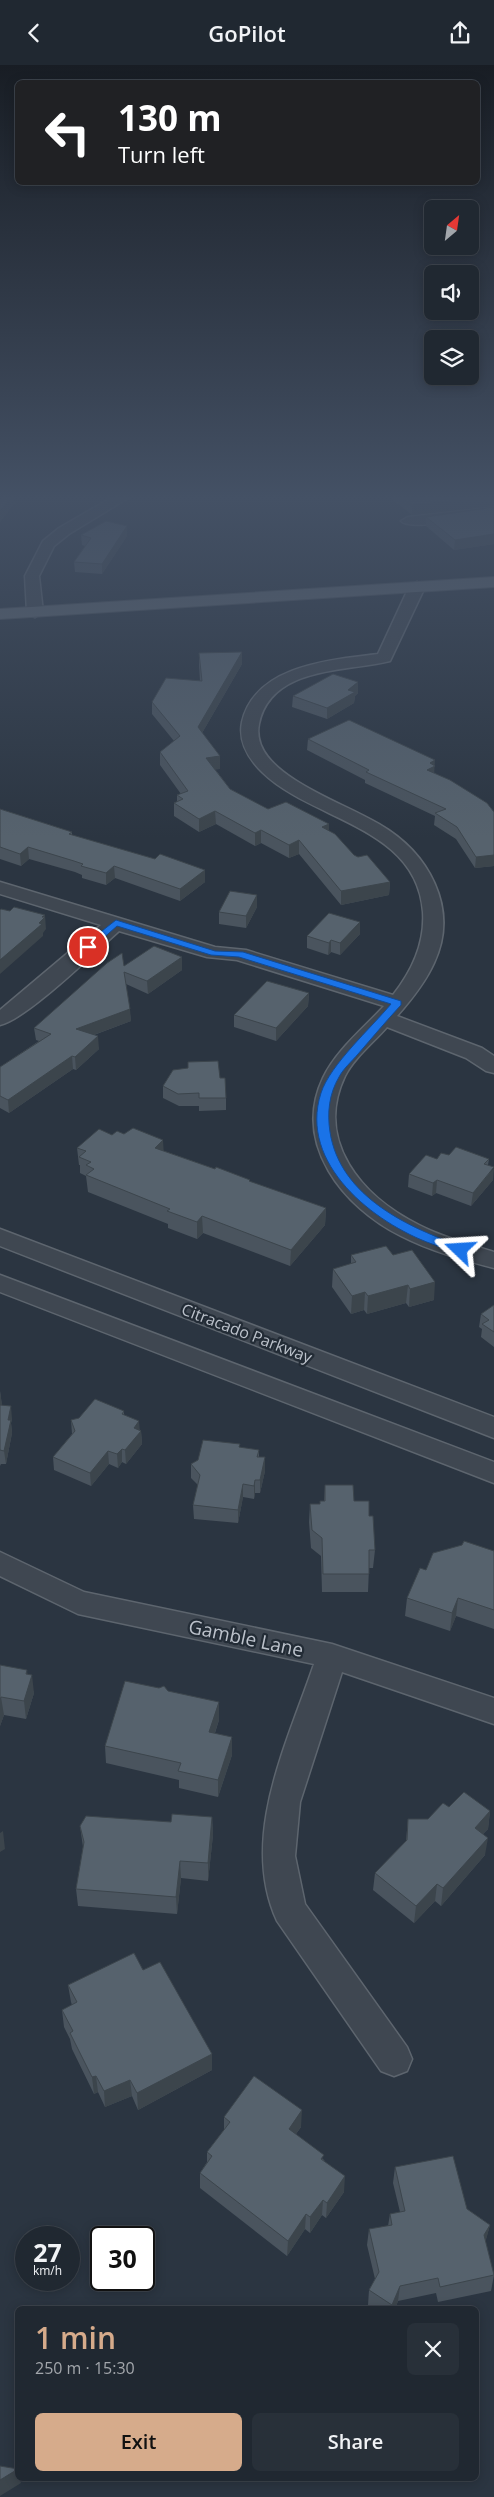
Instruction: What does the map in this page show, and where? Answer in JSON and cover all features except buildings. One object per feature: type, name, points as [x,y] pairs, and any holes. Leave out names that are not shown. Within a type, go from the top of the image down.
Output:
[{"type":"street","points":[[405,611],[384,658],[309,671],[287,679],[260,699],[248,722],[248,733],[257,757],[280,778],[373,827],[396,845],[424,879],[432,901],[434,924],[431,943],[426,961],[417,979],[335,1075],[326,1094],[322,1118],[326,1142],[333,1161],[347,1182],[368,1203],[399,1225],[426,1238],[494,1260]]},
{"type":"street","points":[[0,888],[214,953],[239,954],[390,1011],[474,1053],[494,1066]]},
{"type":"street","points":[[0,1019],[18,1007],[116,923]]},
{"type":"street","name":"Citracado Parkway","points":[[0,1237],[494,1429]]},
{"type":"street","points":[[0,1283],[494,1473]]},
{"type":"street","name":"Gamble Lane","points":[[0,1563],[78,1602],[332,1656],[494,1711]]},
{"type":"street","points":[[332,1656],[284,1802],[278,1856],[289,1910],[394,2059]]},
{"type":"route","points":[[88,947],[116,923],[214,953],[239,954],[397,1003],[335,1075],[326,1094],[322,1118],[326,1142],[333,1161],[347,1182],[368,1203],[399,1225],[426,1238],[460,1250]]}]
